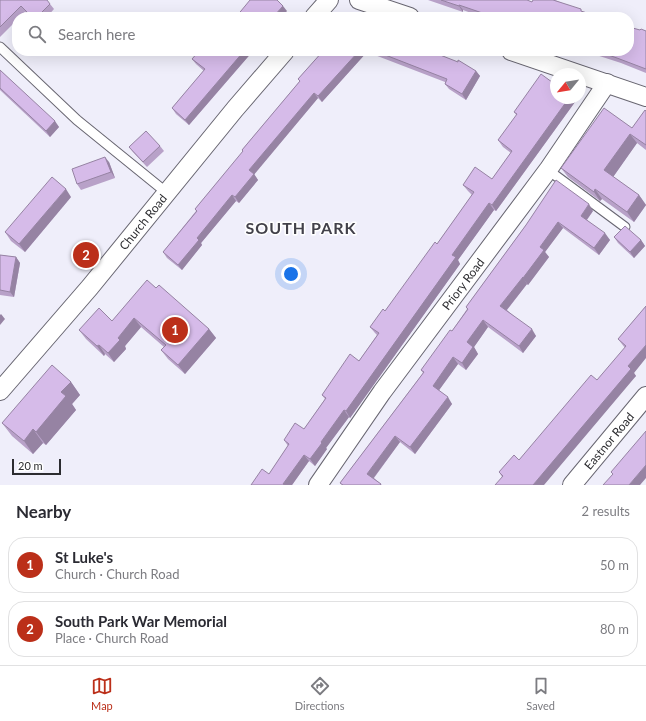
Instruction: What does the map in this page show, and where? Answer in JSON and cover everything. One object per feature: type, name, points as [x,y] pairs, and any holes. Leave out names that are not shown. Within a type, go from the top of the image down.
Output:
[{"type":"street","points":[[318,12],[329,0]]},
{"type":"street","points":[[359,0],[395,12]]},
{"type":"street","name":"Church Road","points":[[0,391],[90,287],[235,109],[281,56]]},
{"type":"street","points":[[526,56],[646,97]]},
{"type":"street","name":"Priory Road","points":[[318,485],[382,392],[548,170],[607,83]]},
{"type":"street","name":"Eastnor Road","points":[[572,485],[646,396]]},
{"type":"lane","points":[[0,48],[77,120],[167,193]]},
{"type":"lane","points":[[548,170],[625,227]]},
{"type":"building","points":[[0,0],[47,0],[50,4],[42,12],[27,12],[21,6],[15,12],[12,12],[12,15],[0,27]]},
{"type":"building","points":[[250,0],[277,0],[283,6],[278,12],[240,12]]},
{"type":"building","points":[[441,0],[527,0],[532,2],[533,0],[553,0],[581,9],[581,11],[584,12],[479,12]]},
{"type":"building","points":[[634,28],[646,31],[646,69],[611,56],[634,56]]},
{"type":"building","points":[[195,56],[240,56],[185,120],[172,108],[205,69],[192,59]]},
{"type":"building","points":[[319,56],[354,56],[318,96],[314,93],[249,170],[254,174],[235,197],[232,195],[197,238],[199,240],[178,265],[163,252],[197,211],[195,209],[243,151],[242,150],[300,81],[298,79]]},
{"type":"building","points":[[388,56],[443,56],[458,62],[458,60],[476,71],[462,94],[445,84],[447,79]]},
{"type":"building","points":[[0,70],[55,121],[46,131],[0,88]]},
{"type":"building","points":[[541,74],[550,81],[550,104],[565,104],[492,205],[489,203],[452,255],[456,257],[310,459],[304,455],[283,484],[285,485],[251,485],[262,469],[269,474],[289,444],[284,440],[295,423],[304,429],[326,398],[322,395],[350,354],[359,361],[379,333],[370,327],[383,309],[385,311],[435,242],[437,244],[474,192],[463,185],[475,167],[492,179],[512,151],[498,140],[517,114],[514,112]]},
{"type":"building","points":[[604,108],[632,128],[645,110],[646,111],[646,145],[630,134],[604,170],[639,195],[627,212],[595,189],[594,192],[561,168]]},
{"type":"building","points":[[146,131],[160,146],[143,162],[129,147]]},
{"type":"building","points":[[105,157],[111,172],[77,184],[72,169]]},
{"type":"building","points":[[52,177],[66,189],[19,244],[5,232]]},
{"type":"building","points":[[556,180],[589,204],[581,216],[605,233],[594,248],[558,222],[540,247],[544,250],[500,306],[532,329],[519,346],[483,320],[467,342],[473,347],[462,363],[453,357],[433,386],[448,397],[410,447],[395,436],[367,474],[381,484],[343,485],[340,483],[424,372],[421,370],[450,330],[452,331],[468,309],[466,307],[526,225]]},
{"type":"building","points":[[625,226],[641,240],[630,252],[614,237]]},
{"type":"building","points":[[0,255],[16,257],[10,292],[0,290]]},
{"type":"building","points":[[147,280],[156,288],[159,285],[209,329],[178,365],[161,350],[166,345],[134,318],[118,338],[120,340],[108,353],[99,345],[97,346],[79,330],[99,308],[112,321]]},
{"type":"building","points":[[646,306],[646,345],[628,366],[631,369],[533,485],[495,485],[503,476],[499,472],[514,455],[519,460],[591,375],[597,380],[626,346],[618,339]]},
{"type":"building","points":[[52,365],[71,382],[61,392],[66,396],[36,432],[33,429],[24,441],[2,423]]},
{"type":"building","points":[[646,431],[646,465],[629,485],[603,485],[613,474],[611,472]]},
{"type":"place","name":"South Park War Memorial","points":[[86,255]]},
{"type":"place","name":"St Luke's","points":[[175,330]]},
{"type":"district","name":"SOUTH PARK","points":[[301,227]]}]
